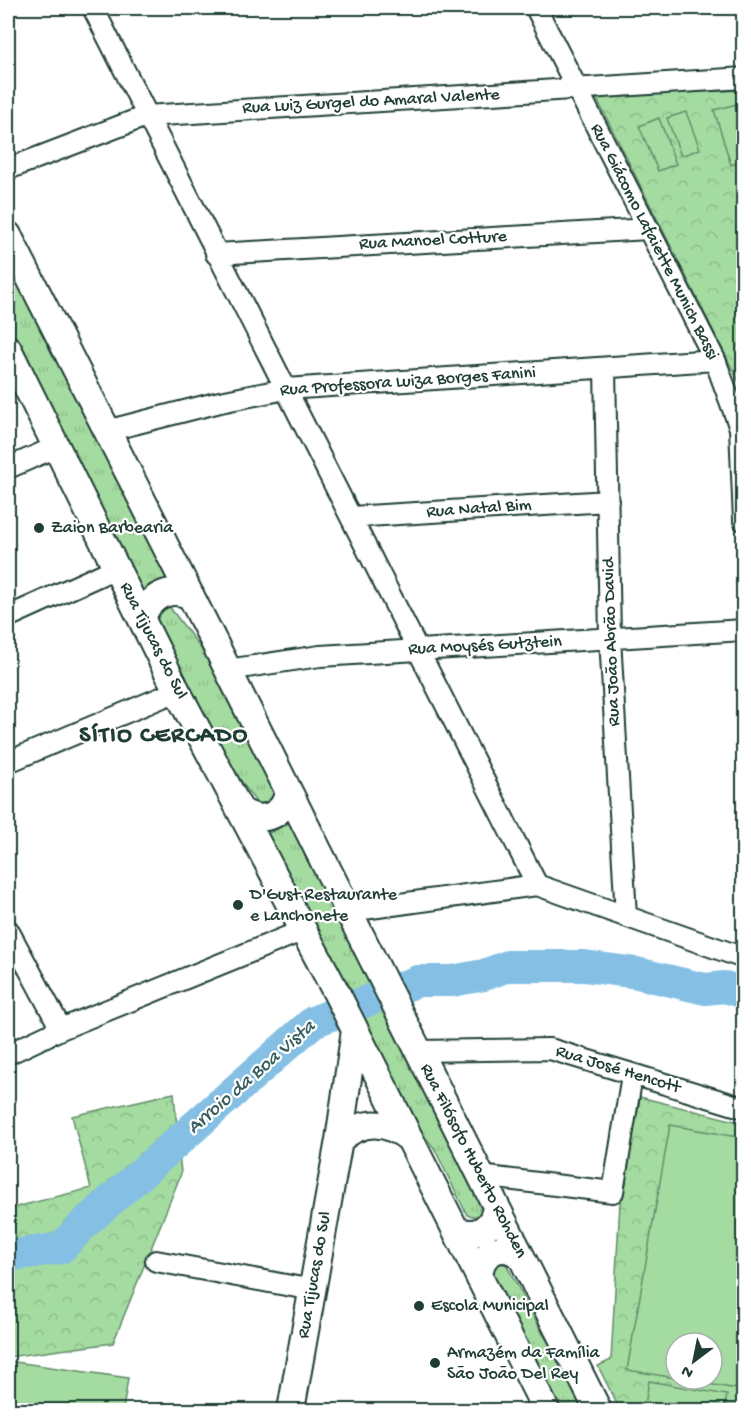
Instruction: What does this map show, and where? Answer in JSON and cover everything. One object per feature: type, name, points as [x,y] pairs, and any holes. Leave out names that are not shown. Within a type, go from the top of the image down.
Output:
[{"type":"main road","points":[[8,235],[349,911]]},
{"type":"main road","name":"Rua Tijucas do Sul","points":[[8,349],[177,690],[354,1028],[339,1140],[291,1410]]},
{"type":"main road","points":[[142,619],[148,605],[159,595],[175,591],[191,596]]},
{"type":"main road","points":[[240,810],[256,818],[273,815],[284,805],[288,791]]},
{"type":"main road","name":"Rua Filósofo Huberto Rohden","points":[[349,911],[598,1410]]},
{"type":"main road","points":[[354,1028],[546,1410]]},
{"type":"main road","points":[[339,1140],[351,1130],[366,1124],[389,1126],[410,1138]]},
{"type":"main road","points":[[456,1230],[469,1234],[482,1230],[492,1221],[496,1207]]},
{"type":"main road","points":[[480,1279],[484,1258],[496,1250],[510,1250],[522,1258]]},
{"type":"street","points":[[93,8],[537,885]]},
{"type":"street","name":"Rua Giácomo Lafaiette Munich Bassi","points":[[536,8],[715,360],[740,428],[744,521]]},
{"type":"street","name":"Rua Luiz Gurgel do Amaral Valente","points":[[8,169],[146,116],[744,78]]},
{"type":"street","name":"Rua Manoel Cotture","points":[[216,254],[649,229]]},
{"type":"street","name":"Rua Professora Luiza Borges Fanini","points":[[106,431],[220,402],[286,389],[715,360]]},
{"type":"street","name":"Rua João Abrão David","points":[[605,368],[610,638],[626,916]]},
{"type":"street","points":[[8,468],[56,447]]},
{"type":"street","name":"Rua Natal Bim","points":[[351,517],[608,501]]},
{"type":"street","points":[[12,615],[116,568]]},
{"type":"street","name":"Rua Moysés Gutztein","points":[[227,670],[320,656],[744,630]]},
{"type":"street","points":[[8,762],[177,690]]},
{"type":"street","points":[[349,911],[537,885],[744,958]]},
{"type":"street","points":[[8,930],[61,1029]]},
{"type":"street","points":[[8,1054],[61,1029],[304,930]]},
{"type":"street","name":"Rua José Hencott","points":[[417,1051],[550,1048],[744,1108]]},
{"type":"street","points":[[480,1176],[613,1192],[632,1075]]},
{"type":"street","points":[[156,1261],[313,1290]]},
{"type":"green space","points":[[743,90],[743,390],[596,97]]},
{"type":"green space","points":[[737,104],[743,129],[743,161],[731,165],[714,110]]},
{"type":"green space","points":[[686,112],[700,149],[681,156],[667,118]]},
{"type":"green space","points":[[659,118],[676,164],[658,171],[639,126]]},
{"type":"green space","points":[[8,264],[172,585],[152,585],[140,592],[8,330]]},
{"type":"green space","points":[[168,605],[212,663],[278,799],[261,806],[257,804],[219,749],[152,613]]},
{"type":"green space","points":[[291,822],[484,1210],[479,1217],[467,1215],[434,1148],[413,1122],[265,835]]},
{"type":"green space","points":[[174,1093],[181,1174],[113,1343],[8,1357],[8,1209],[91,1188],[72,1116]]},
{"type":"green space","points":[[640,1097],[743,1123],[743,1410],[620,1410],[598,1366],[611,1360],[620,1203]]},
{"type":"green space","points":[[670,1125],[743,1138],[743,1390],[724,1387],[724,1331],[664,1331],[664,1376],[627,1370]]},
{"type":"green space","points":[[499,1262],[506,1264],[543,1334],[566,1366],[587,1410],[560,1410],[490,1272]]},
{"type":"green space","points":[[8,1361],[128,1378],[123,1410],[8,1410]]},
{"type":"green space","points":[[649,1381],[664,1384],[664,1391],[705,1391],[727,1395],[724,1410],[644,1410]]},
{"type":"waterway","name":"Arroio da Boa Vista","points":[[8,1256],[61,1248],[84,1224],[313,1022],[418,981],[452,981],[484,975],[508,966],[584,966],[637,973],[705,989],[725,987],[744,993]]},
{"type":"place","name":"Zaion Barbearia","points":[[39,528]]},
{"type":"place","name":"D'Gust Restaurante e Lanchonete","points":[[238,905]]},
{"type":"place","name":"Escola Municipal","points":[[419,1306]]},
{"type":"place","name":"Armazém da Família São João Del Rey","points":[[435,1363]]},
{"type":"district","name":"SÍTIO CERCADO","points":[[164,736]]}]
